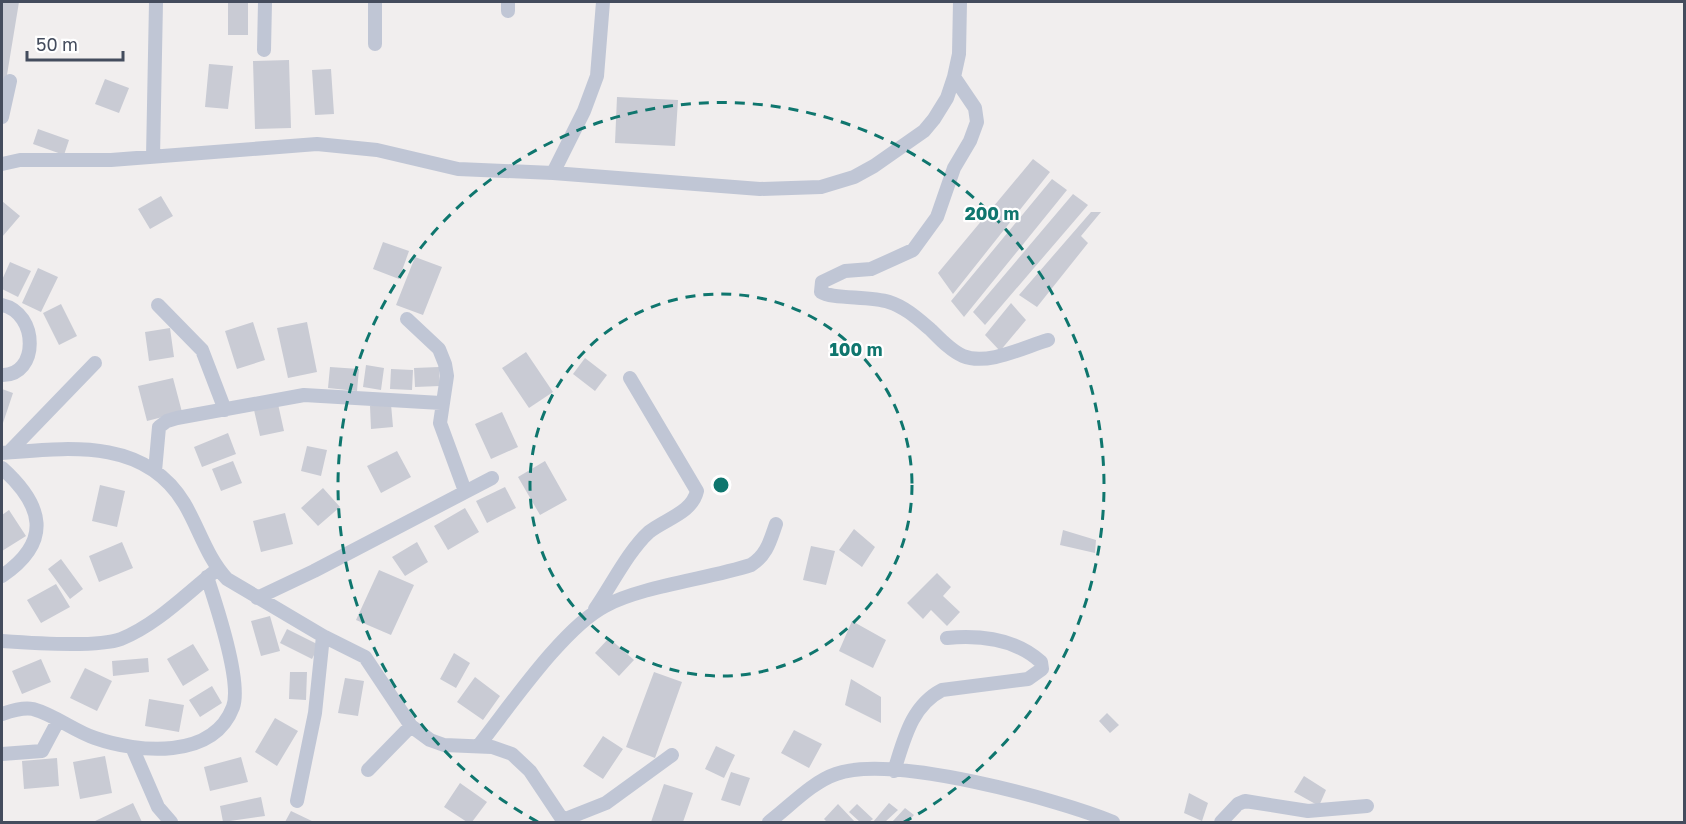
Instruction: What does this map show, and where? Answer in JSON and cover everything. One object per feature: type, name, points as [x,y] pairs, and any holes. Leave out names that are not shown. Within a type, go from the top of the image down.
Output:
[{"type":"street","points":[[153,157],[156,2]]},
{"type":"street","points":[[264,50],[266,2]]},
{"type":"street","points":[[375,2],[375,44]]},
{"type":"street","points":[[554,173],[584,111],[597,76],[603,2]]},
{"type":"street","points":[[2,164],[20,160],[153,157],[279,146],[344,145],[458,169],[554,173],[760,189],[821,187],[854,177],[924,131],[947,98],[954,77],[959,54],[960,2]]},
{"type":"street","points":[[954,77],[975,108],[977,122],[970,141],[954,168],[937,217],[913,250],[871,269],[845,271],[830,276],[822,282],[821,292],[834,297],[868,296],[893,303],[917,317],[954,351],[970,358],[1006,353],[1048,340]]},
{"type":"street","points":[[2,117],[10,81]]},
{"type":"street","points":[[2,305],[11,307],[22,317],[29,333],[30,344],[29,354],[23,363],[2,375]]},
{"type":"street","points":[[158,305],[202,350],[225,410]]},
{"type":"street","points":[[407,319],[439,349],[446,364],[447,376],[441,403],[440,423],[465,491]]},
{"type":"street","points":[[5,452],[95,363]]},
{"type":"street","points":[[479,745],[562,643],[592,613],[640,542],[650,532],[692,506],[697,491],[630,378]]},
{"type":"street","points":[[154,471],[159,427],[177,418],[304,395],[441,403]]},
{"type":"street","points":[[2,714],[32,709],[95,738],[132,747],[158,750],[212,735],[234,706],[234,685],[213,573],[185,504],[175,490],[154,471],[132,457],[97,450],[5,452]]},
{"type":"street","points":[[2,468],[26,492],[32,503],[36,526],[33,543],[27,555],[2,576]]},
{"type":"street","points":[[257,598],[314,571],[492,478]]},
{"type":"street","points":[[592,613],[626,598],[751,565],[762,558],[776,524]]},
{"type":"street","points":[[213,573],[364,657],[411,726],[436,743],[479,745],[506,750],[530,771],[563,821],[606,803],[672,755]]},
{"type":"street","points":[[2,641],[57,644],[116,640],[135,632],[164,613],[213,573]]},
{"type":"street","points":[[297,801],[315,713],[323,636]]},
{"type":"street","points":[[894,771],[909,725],[930,696],[952,688],[1028,679],[1042,669],[1041,662],[1017,647],[988,638],[947,638]]},
{"type":"street","points":[[2,754],[42,751],[58,721]]},
{"type":"street","points":[[368,770],[411,726]]},
{"type":"street","points":[[132,747],[158,807],[171,822]]},
{"type":"street","points":[[769,822],[823,780],[835,774],[866,769],[894,771],[1010,790],[1039,797],[1113,822]]},
{"type":"street","points":[[1221,822],[1238,804],[1245,801],[1308,811],[1367,806]]},
{"type":"building","points":[[2,2],[19,2],[5,87],[2,86]]},
{"type":"building","points":[[228,3],[248,3],[248,35],[228,35]]},
{"type":"building","points":[[289,60],[291,128],[255,129],[253,61]]},
{"type":"building","points":[[209,64],[233,66],[228,109],[205,107]]},
{"type":"building","points":[[331,69],[334,114],[315,115],[312,70]]},
{"type":"building","points":[[105,79],[129,88],[119,113],[95,104]]},
{"type":"building","points":[[617,97],[678,100],[675,146],[615,143]]},
{"type":"building","points":[[38,129],[69,140],[64,155],[33,144]]},
{"type":"building","points":[[1033,159],[1050,172],[953,294],[938,273]]},
{"type":"building","points":[[1052,179],[1067,190],[964,317],[951,301]]},
{"type":"building","points":[[1073,194],[1088,205],[985,325],[973,312]]},
{"type":"building","points":[[161,196],[173,216],[150,229],[138,209]]},
{"type":"building","points":[[2,201],[20,216],[2,237]]},
{"type":"building","points":[[1091,212],[1101,212],[1081,236],[1088,243],[1037,307],[1019,295]]},
{"type":"building","points":[[383,242],[409,251],[399,279],[373,269]]},
{"type":"building","points":[[415,257],[442,267],[423,315],[396,305]]},
{"type":"building","points":[[10,262],[31,271],[18,297],[2,289],[2,280]]},
{"type":"building","points":[[38,268],[58,277],[41,312],[22,303]]},
{"type":"building","points":[[1011,303],[1026,320],[1000,351],[985,335]]},
{"type":"building","points":[[61,304],[77,336],[59,345],[43,313]]},
{"type":"building","points":[[253,322],[265,360],[237,369],[225,331]]},
{"type":"building","points":[[307,322],[317,372],[288,378],[277,328]]},
{"type":"building","points":[[170,328],[174,357],[149,361],[145,332]]},
{"type":"building","points":[[526,352],[553,392],[529,408],[502,368]]},
{"type":"building","points":[[585,358],[607,375],[595,391],[573,374]]},
{"type":"building","points":[[366,365],[384,368],[381,390],[363,387]]},
{"type":"building","points":[[330,367],[359,369],[357,391],[328,388]]},
{"type":"building","points":[[439,367],[440,386],[415,387],[414,368]]},
{"type":"building","points":[[391,369],[413,370],[412,390],[390,389]]},
{"type":"building","points":[[173,378],[182,412],[147,421],[138,386]]},
{"type":"building","points":[[2,389],[13,393],[3,423],[2,423]]},
{"type":"building","points":[[278,404],[284,431],[260,436],[254,410]]},
{"type":"building","points":[[391,404],[393,427],[371,429],[370,406]]},
{"type":"building","points":[[502,412],[518,447],[491,459],[475,424]]},
{"type":"building","points":[[228,433],[236,454],[202,467],[194,447]]},
{"type":"building","points":[[307,446],[327,450],[321,476],[301,471]]},
{"type":"building","points":[[397,451],[411,477],[381,493],[367,466]]},
{"type":"building","points":[[233,461],[242,483],[221,491],[212,469]]},
{"type":"building","points":[[545,461],[567,500],[540,515],[518,477]]},
{"type":"building","points":[[100,485],[125,491],[117,527],[92,521]]},
{"type":"building","points":[[505,487],[516,508],[487,523],[476,501]]},
{"type":"building","points":[[323,488],[340,507],[318,526],[301,508]]},
{"type":"building","points":[[465,508],[479,532],[448,550],[434,526]]},
{"type":"building","points":[[9,510],[26,536],[2,551],[2,515]]},
{"type":"building","points":[[285,513],[293,544],[261,552],[253,521]]},
{"type":"building","points":[[854,529],[875,547],[862,567],[839,550]]},
{"type":"building","points":[[1063,530],[1096,540],[1095,553],[1060,545]]},
{"type":"building","points":[[122,542],[133,568],[99,582],[89,556]]},
{"type":"building","points":[[417,542],[428,562],[405,576],[392,557]]},
{"type":"building","points":[[811,546],[835,551],[826,585],[803,580]]},
{"type":"building","points":[[61,559],[83,589],[70,599],[48,569]]},
{"type":"building","points":[[379,570],[414,585],[391,635],[356,620]]},
{"type":"building","points":[[937,573],[951,587],[943,596],[960,612],[947,626],[931,610],[923,619],[907,603]]},
{"type":"building","points":[[56,584],[70,607],[41,623],[27,600]]},
{"type":"building","points":[[270,616],[280,651],[261,656],[251,621]]},
{"type":"building","points":[[852,621],[886,640],[873,668],[839,651]]},
{"type":"building","points":[[287,629],[319,645],[312,659],[280,643]]},
{"type":"building","points":[[609,638],[634,660],[619,676],[595,653]]},
{"type":"building","points":[[193,644],[209,670],[183,686],[167,659]]},
{"type":"building","points":[[454,653],[470,663],[456,688],[440,679]]},
{"type":"building","points":[[148,658],[149,672],[113,676],[112,661]]},
{"type":"building","points":[[41,659],[51,682],[22,694],[12,671]]},
{"type":"building","points":[[85,668],[112,681],[97,711],[70,698]]},
{"type":"building","points":[[290,672],[307,672],[306,700],[289,699]]},
{"type":"building","points":[[654,672],[682,682],[655,758],[626,747]]},
{"type":"building","points":[[475,677],[500,696],[483,720],[457,702]]},
{"type":"building","points":[[345,678],[364,681],[358,716],[338,713]]},
{"type":"building","points":[[851,679],[881,697],[881,723],[845,705]]},
{"type":"building","points":[[212,686],[222,703],[200,717],[189,700]]},
{"type":"building","points":[[149,699],[184,705],[179,732],[145,726]]},
{"type":"building","points":[[1107,713],[1119,725],[1110,733],[1099,721]]},
{"type":"building","points":[[275,718],[298,731],[277,766],[255,752]]},
{"type":"building","points":[[794,730],[822,744],[809,768],[781,753]]},
{"type":"building","points":[[603,736],[623,749],[603,779],[583,766]]},
{"type":"building","points":[[716,746],[735,755],[724,778],[705,769]]},
{"type":"building","points":[[105,756],[112,793],[80,799],[73,762]]},
{"type":"building","points":[[241,757],[248,782],[210,791],[204,767]]},
{"type":"building","points":[[57,758],[59,786],[24,789],[22,761]]},
{"type":"building","points":[[731,772],[750,778],[740,806],[721,800]]},
{"type":"building","points":[[1304,776],[1326,790],[1319,806],[1294,792]]},
{"type":"building","points":[[460,783],[487,802],[472,822],[467,822],[444,807]]},
{"type":"building","points":[[664,784],[693,793],[683,822],[651,822]]},
{"type":"building","points":[[1189,793],[1208,803],[1202,821],[1184,813]]},
{"type":"building","points":[[261,797],[265,816],[223,822],[220,806]]},
{"type":"building","points":[[133,803],[142,822],[93,822]]},
{"type":"building","points":[[889,803],[898,810],[885,822],[873,822]]},
{"type":"building","points":[[838,804],[855,822],[827,822],[824,819]]},
{"type":"building","points":[[857,804],[873,819],[869,822],[860,822],[849,812]]},
{"type":"building","points":[[905,808],[914,815],[908,822],[892,822]]},
{"type":"building","points":[[291,811],[314,822],[285,822]]}]
